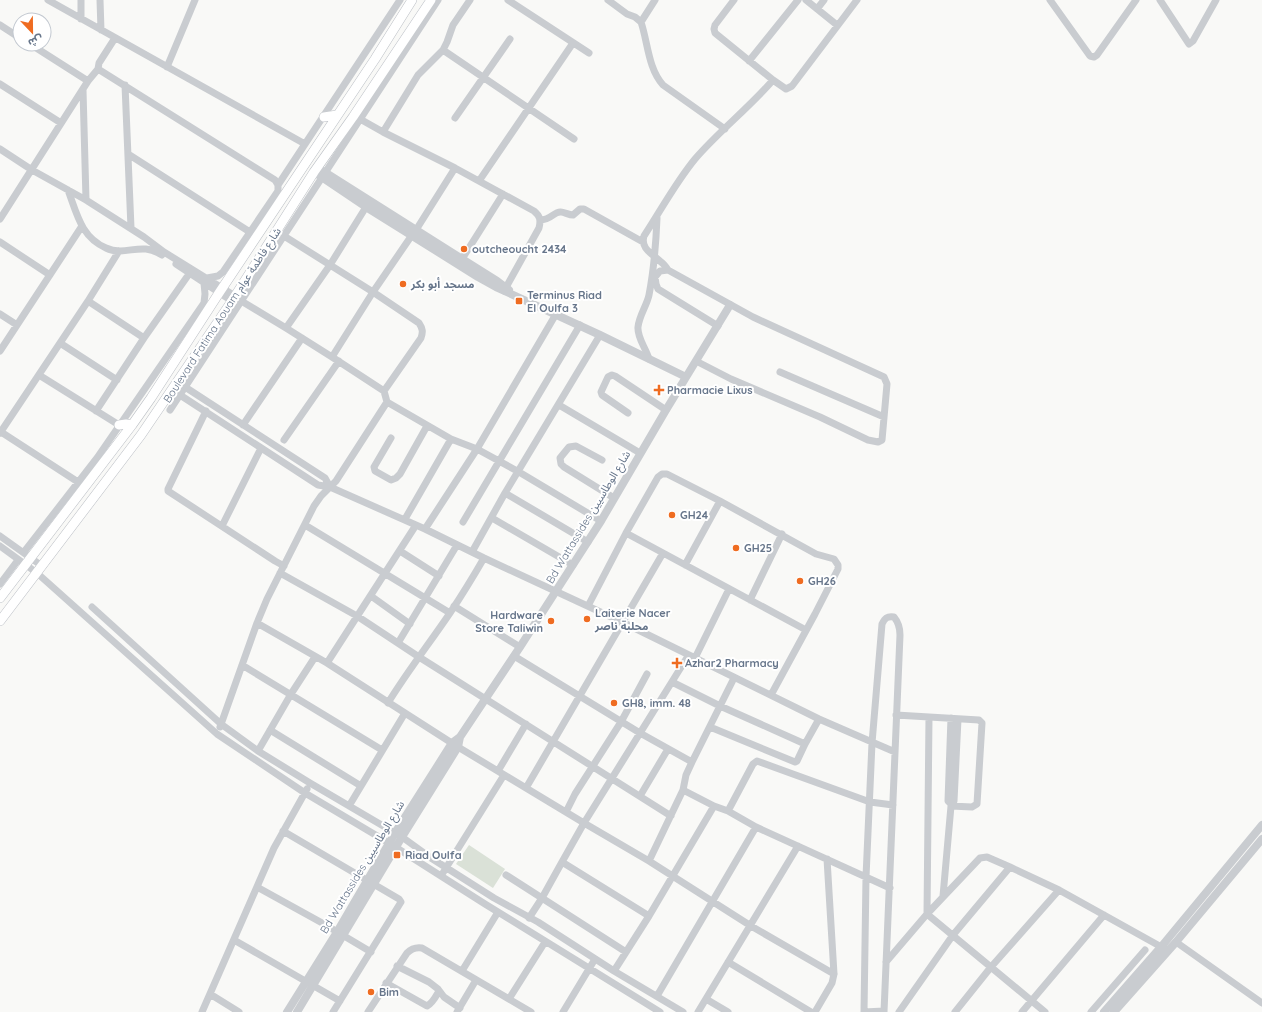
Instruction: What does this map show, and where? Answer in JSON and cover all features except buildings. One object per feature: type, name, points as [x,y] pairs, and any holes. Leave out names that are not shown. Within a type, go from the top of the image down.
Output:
[{"type":"main road","name":"Boulevard Fatima Aouam شارع فاطمة عوام","points":[[0,598],[24,558],[47,536],[151,398],[220,290],[253,234],[338,115],[412,0]]},
{"type":"main road","name":"Boulevard Fatima Aouam شارع فاطمة عوام","points":[[0,621],[141,435],[179,390],[236,299],[320,173],[431,0]]},
{"type":"main road","points":[[324,117],[338,115]]},
{"type":"main road","points":[[119,425],[132,425]]},
{"type":"main road","points":[[44,526],[47,536]]},
{"type":"street","points":[[48,0],[305,144]]},
{"type":"street","points":[[81,0],[81,19]]},
{"type":"street","points":[[100,0],[101,30]]},
{"type":"street","points":[[167,67],[195,0]]},
{"type":"street","points":[[278,185],[400,0]]},
{"type":"street","points":[[170,410],[179,390],[236,299],[284,236],[320,173],[360,119],[438,0]]},
{"type":"street","points":[[383,132],[418,75],[443,50],[454,23],[470,0]]},
{"type":"street","points":[[508,0],[589,53]]},
{"type":"street","points":[[608,0],[627,14],[635,16],[641,22],[653,69],[663,85],[725,129]]},
{"type":"street","points":[[641,22],[655,0]]},
{"type":"street","points":[[734,0],[715,25],[715,33],[786,89],[790,87],[857,0]]},
{"type":"street","points":[[749,61],[798,0]]},
{"type":"street","points":[[806,0],[837,25]]},
{"type":"street","points":[[817,10],[824,0]]},
{"type":"street","points":[[1050,0],[1092,57],[1097,55],[1136,0]]},
{"type":"street","points":[[1160,0],[1189,44],[1193,41],[1216,0]]},
{"type":"street","points":[[0,25],[12,33]]},
{"type":"street","points":[[0,219],[82,90],[98,69],[99,63],[115,38]]},
{"type":"street","points":[[455,118],[510,39]]},
{"type":"street","points":[[479,181],[574,43]]},
{"type":"street","points":[[443,50],[574,139]]},
{"type":"street","points":[[43,52],[88,81]]},
{"type":"street","points":[[68,190],[87,235],[99,245],[119,251],[147,248],[189,274],[206,281],[223,272],[253,234],[278,191],[278,185],[275,180],[98,69]]},
{"type":"street","points":[[643,242],[644,236],[657,215],[695,160],[773,80]]},
{"type":"street","points":[[0,84],[61,123]]},
{"type":"street","points":[[125,85],[131,228]]},
{"type":"street","points":[[82,90],[86,200]]},
{"type":"street","points":[[360,119],[534,210],[538,214],[540,220],[539,228],[506,289]]},
{"type":"street","points":[[0,149],[32,170],[86,200],[131,228],[220,290],[286,328],[332,357],[384,391],[387,402],[451,439],[477,450],[519,472],[601,521]]},
{"type":"street","points":[[128,154],[253,234]]},
{"type":"street","points":[[332,357],[455,168]]},
{"type":"street","points":[[320,173],[366,207],[462,259],[514,294],[686,377]]},
{"type":"street","points":[[320,173],[414,233],[478,277],[506,289]]},
{"type":"street","points":[[462,259],[503,194]]},
{"type":"street","points":[[286,328],[330,265],[366,207]]},
{"type":"street","points":[[540,220],[548,219],[560,212],[573,216],[580,209],[584,209],[643,242],[647,250],[661,261],[668,270],[730,305],[753,317],[882,375],[886,379],[887,384],[883,438],[880,441],[874,442],[731,379],[696,361]]},
{"type":"street","points":[[649,359],[639,337],[638,328],[649,295],[655,257],[657,215]]},
{"type":"street","points":[[0,351],[82,226]]},
{"type":"street","points":[[284,236],[419,323],[423,330],[421,338],[384,391]]},
{"type":"street","points":[[0,242],[50,275]]},
{"type":"street","points":[[78,482],[1,432],[119,251]]},
{"type":"street","points":[[668,270],[660,271],[655,277],[658,289],[718,326]]},
{"type":"street","points":[[96,411],[144,338],[189,274]]},
{"type":"street","points":[[0,584],[24,558],[44,526],[97,458],[204,303],[206,281]]},
{"type":"street","points":[[88,300],[144,338]]},
{"type":"street","name":"Bd Wattassides شارع الوطاسيين","points":[[297,1012],[310,984],[371,882],[389,843],[398,835],[460,737],[520,648],[588,542],[730,305]]},
{"type":"street","points":[[0,314],[17,325]]},
{"type":"street","points":[[425,529],[477,450],[556,314]]},
{"type":"street","points":[[463,522],[580,325]]},
{"type":"street","points":[[472,552],[505,493],[600,335]]},
{"type":"street","points":[[243,425],[302,338]]},
{"type":"street","points":[[60,343],[117,380]]},
{"type":"street","points":[[284,440],[338,361]]},
{"type":"street","points":[[780,372],[884,417]]},
{"type":"street","points":[[39,375],[119,425]]},
{"type":"street","points":[[628,413],[602,395],[601,392],[608,377],[615,376],[666,410]]},
{"type":"street","points":[[179,390],[206,411],[318,485],[330,487],[425,529],[622,622],[819,719],[895,752]]},
{"type":"street","points":[[179,390],[243,425],[325,478],[330,487]]},
{"type":"street","points":[[217,734],[257,622],[314,506],[336,481],[387,402]]},
{"type":"street","points":[[558,404],[640,453]]},
{"type":"street","points":[[206,411],[168,491],[275,562],[284,566]]},
{"type":"street","points":[[391,438],[374,467],[375,471],[391,480],[400,474],[427,426]]},
{"type":"street","points":[[405,520],[451,439]]},
{"type":"street","points":[[602,460],[574,446],[569,447],[560,458],[560,462],[564,467],[614,498]]},
{"type":"street","points":[[222,526],[261,448]]},
{"type":"street","points":[[588,606],[658,476],[667,474],[782,534],[816,554],[834,559],[838,565],[838,569],[772,695]]},
{"type":"street","points":[[505,493],[588,542]]},
{"type":"street","points":[[685,565],[720,501]]},
{"type":"street","points":[[492,518],[573,565]]},
{"type":"street","points":[[305,525],[450,613]]},
{"type":"street","points":[[326,663],[416,525]]},
{"type":"street","points":[[626,533],[806,630]]},
{"type":"street","points":[[750,600],[782,534]]},
{"type":"street","points":[[0,536],[24,558],[40,570],[134,660],[217,734],[305,793],[389,843],[545,942],[660,1012]]},
{"type":"street","points":[[398,643],[457,545]]},
{"type":"street","points":[[0,546],[24,558]]},
{"type":"street","points":[[400,551],[439,576]]},
{"type":"street","points":[[526,788],[663,553]]},
{"type":"street","points":[[388,703],[408,671],[450,613],[484,558]]},
{"type":"street","points":[[280,573],[357,616],[419,657],[671,816]]},
{"type":"street","points":[[529,918],[542,898],[584,823],[640,733],[672,682],[692,657],[729,589]]},
{"type":"street","points":[[371,596],[410,624]]},
{"type":"street","points":[[454,606],[520,648]]},
{"type":"street","points":[[92,607],[221,724],[258,751],[398,835],[494,898],[538,922],[614,971],[657,996],[672,1009],[683,1012]]},
{"type":"street","points":[[890,616],[894,617],[898,621],[899,626],[896,715],[884,1011],[864,1012],[866,877],[872,743],[882,624],[884,619],[890,616]]},
{"type":"street","points":[[257,622],[326,663],[455,745],[649,861],[751,926],[834,974]]},
{"type":"street","points":[[134,660],[141,652]]},
{"type":"street","points":[[514,656],[621,722],[692,762]]},
{"type":"street","points":[[258,751],[291,694],[315,657]]},
{"type":"street","points":[[242,665],[382,750]]},
{"type":"street","points":[[566,812],[575,794],[621,722],[647,674]]},
{"type":"street","points":[[649,861],[683,790],[686,775],[692,762],[734,678]]},
{"type":"street","points":[[672,682],[720,706],[805,744]]},
{"type":"street","points":[[349,806],[405,713]]},
{"type":"street","points":[[896,715],[980,720],[982,723],[977,804],[972,807],[951,805]]},
{"type":"street","points":[[926,914],[929,717]]},
{"type":"street","points":[[943,896],[951,805],[948,801],[955,718]]},
{"type":"street","points":[[710,727],[795,762],[797,761],[819,719]]},
{"type":"street","points":[[441,876],[501,773],[526,724]]},
{"type":"street","points":[[270,730],[361,786]]},
{"type":"street","points":[[640,796],[668,749]]},
{"type":"street","points":[[728,811],[753,764],[757,761],[870,802],[893,805]]},
{"type":"street","points":[[202,1012],[274,848],[310,783]]},
{"type":"street","points":[[683,790],[714,806],[728,811],[756,827],[890,888]]},
{"type":"street","points":[[614,971],[649,916],[714,806]]},
{"type":"street","points":[[1114,1012],[1262,825]]},
{"type":"street","points":[[657,996],[756,827]]},
{"type":"street","points":[[283,831],[371,882],[399,899],[401,902],[333,1012]]},
{"type":"street","name":"Bd Wattassides شارع الوطاسيين","points":[[371,882],[397,848],[398,835]]},
{"type":"street","points":[[1104,1012],[1165,949],[1176,942],[1259,848],[1262,839]]},
{"type":"street","points":[[698,1012],[798,846]]},
{"type":"street","points":[[886,962],[926,914],[982,857],[987,857],[1010,866],[1059,890],[1165,949]]},
{"type":"street","points":[[815,1012],[832,983],[834,974],[828,859]]},
{"type":"street","points":[[562,862],[649,916]]},
{"type":"street","points":[[899,1012],[953,935],[1010,866]]},
{"type":"street","points":[[506,875],[626,952]]},
{"type":"street","points":[[257,887],[370,952]]},
{"type":"street","points":[[954,1012],[991,967],[1059,890]]},
{"type":"street","points":[[462,971],[498,912]]},
{"type":"street","points":[[926,914],[1045,1012]]},
{"type":"street","points":[[1022,1012],[1104,915]]},
{"type":"street","points":[[234,940],[340,1001]]},
{"type":"street","points":[[509,999],[545,942]]},
{"type":"street","points":[[1176,942],[1262,1003]]},
{"type":"street","points":[[368,1012],[397,966],[410,950],[418,947],[531,1012]]},
{"type":"street","points":[[1091,1012],[1145,950]]},
{"type":"street","points":[[563,1012],[596,959]]},
{"type":"street","points":[[728,962],[811,1012]]},
{"type":"street","points":[[397,966],[429,982],[458,1010],[476,980]]},
{"type":"street","points":[[386,983],[427,1006],[434,1000],[439,990]]},
{"type":"street","name":"Bd Wattassides شارع الوطاسيين","points":[[287,1012],[310,984]]},
{"type":"street","points":[[210,994],[239,1012]]},
{"type":"street","points":[[706,998],[728,1012]]},
{"type":"shaded area","points":[[469,845],[505,869],[493,888],[456,864]]},
{"type":"place","name":"outcheoucht 2434","points":[[464,249]]},
{"type":"place","name":"مسجد أبو بكر","points":[[403,284]]},
{"type":"place","name":"Terminus Riad El Oulfa 3","points":[[519,301]]},
{"type":"place","name":"Pharmacie Lixus","points":[[659,390]]},
{"type":"place","name":"GH24","points":[[672,515]]},
{"type":"place","name":"GH25","points":[[736,548]]},
{"type":"place","name":"GH26","points":[[800,581]]},
{"type":"place","name":"Laiterie Nacer محلبة ناصر","points":[[587,619]]},
{"type":"place","name":"Hardware Store Taliwin","points":[[551,621]]},
{"type":"place","name":"Azhar2 Pharmacy","points":[[677,663]]},
{"type":"place","name":"GH8, imm. 48","points":[[614,703]]},
{"type":"place","name":"Riad Oulfa","points":[[397,855]]},
{"type":"place","name":"Bim","points":[[371,992]]}]
